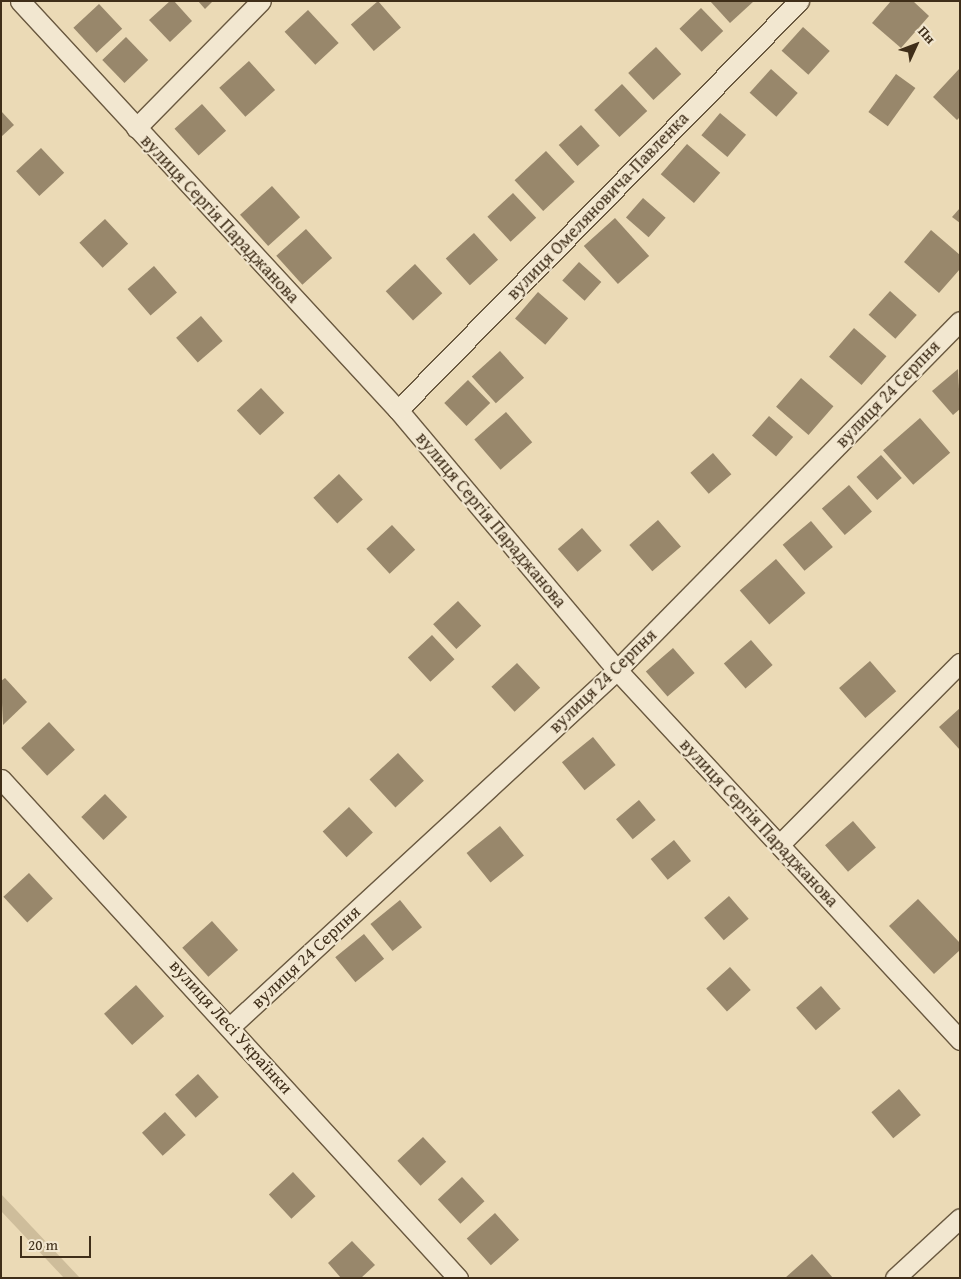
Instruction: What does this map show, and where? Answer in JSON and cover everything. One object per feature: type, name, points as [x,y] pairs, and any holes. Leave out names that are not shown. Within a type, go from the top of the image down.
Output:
[{"type":"street","name":"вулиця Сергія Параджанова","points":[[20,1],[398,410],[617,670],[960,1040]]},
{"type":"street","points":[[136,128],[261,1]]},
{"type":"street","name":"вулиця Омеляновича-Павленка","points":[[398,410],[798,1]]},
{"type":"street","name":"вулиця 24 Серпня","points":[[231,1026],[617,670],[960,321]]},
{"type":"street","points":[[779,845],[960,662]]},
{"type":"street","name":"вулиця Лесі Українки","points":[[1,778],[231,1026],[458,1278]]},
{"type":"street","points":[[895,1278],[960,1218]]},
{"type":"shaded area","points":[[1,1194],[80,1278],[64,1278],[1,1211]]},
{"type":"building","points":[[170,1],[174,1],[192,21],[170,42],[149,20]]},
{"type":"building","points":[[198,1],[213,1],[205,9]]},
{"type":"building","points":[[378,1],[401,27],[374,51],[351,25]]},
{"type":"building","points":[[710,1],[754,1],[730,23]]},
{"type":"building","points":[[891,1],[913,1],[929,16],[901,48],[872,23]]},
{"type":"building","points":[[99,4],[122,29],[97,53],[73,28]]},
{"type":"building","points":[[701,8],[723,31],[702,52],[679,29]]},
{"type":"building","points":[[308,10],[339,43],[315,65],[285,32]]},
{"type":"building","points":[[803,27],[830,51],[808,75],[782,51]]},
{"type":"building","points":[[126,37],[148,60],[124,83],[102,60]]},
{"type":"building","points":[[656,47],[681,74],[653,100],[628,73]]},
{"type":"building","points":[[249,61],[275,90],[245,117],[219,88]]},
{"type":"building","points":[[960,68],[960,117],[957,120],[933,97]]},
{"type":"building","points":[[771,69],[798,93],[776,117],[750,93]]},
{"type":"building","points":[[896,74],[915,88],[888,126],[868,112]]},
{"type":"building","points":[[622,84],[647,111],[619,137],[594,110]]},
{"type":"building","points":[[202,104],[226,131],[199,156],[175,129]]},
{"type":"building","points":[[1,111],[14,125],[1,137]]},
{"type":"building","points":[[720,113],[746,135],[727,157],[701,135]]},
{"type":"building","points":[[581,125],[600,146],[577,166],[559,145]]},
{"type":"building","points":[[687,144],[720,173],[694,203],[661,174]]},
{"type":"building","points":[[41,148],[64,173],[39,196],[16,171]]},
{"type":"building","points":[[546,151],[575,182],[543,211],[515,180]]},
{"type":"building","points":[[272,186],[300,217],[268,246],[240,215]]},
{"type":"building","points":[[513,193],[536,218],[511,242],[487,217]]},
{"type":"building","points":[[643,198],[666,218],[649,237],[626,218]]},
{"type":"building","points":[[960,208],[960,223],[952,217]]},
{"type":"building","points":[[615,218],[649,256],[618,284],[584,246]]},
{"type":"building","points":[[105,219],[128,244],[103,268],[79,243]]},
{"type":"building","points":[[306,229],[332,258],[302,285],[276,256]]},
{"type":"building","points":[[931,230],[960,255],[960,269],[939,293],[904,262]]},
{"type":"building","points":[[474,233],[498,260],[470,285],[446,258]]},
{"type":"building","points":[[579,262],[601,282],[585,301],[562,281]]},
{"type":"building","points":[[415,264],[442,293],[413,321],[386,291]]},
{"type":"building","points":[[154,266],[177,292],[151,315],[128,289]]},
{"type":"building","points":[[890,291],[917,315],[895,339],[869,315]]},
{"type":"building","points":[[538,292],[568,318],[545,345],[515,318]]},
{"type":"building","points":[[201,316],[223,341],[198,363],[176,338]]},
{"type":"building","points":[[854,328],[886,356],[862,385],[829,357]]},
{"type":"building","points":[[500,351],[524,378],[496,403],[472,376]]},
{"type":"building","points":[[958,369],[960,409],[953,415],[932,391]]},
{"type":"building","points":[[801,378],[833,406],[809,435],[776,407]]},
{"type":"building","points":[[468,380],[490,403],[466,426],[444,403]]},
{"type":"building","points":[[261,388],[284,413],[260,435],[237,411]]},
{"type":"building","points":[[506,412],[532,442],[501,470],[474,440]]},
{"type":"building","points":[[769,416],[793,437],[776,457],[752,436]]},
{"type":"building","points":[[920,418],[950,453],[913,485],[883,450]]},
{"type":"building","points":[[713,453],[731,474],[709,494],[690,473]]},
{"type":"building","points":[[881,455],[902,478],[877,500],[856,477]]},
{"type":"building","points":[[339,474],[363,500],[337,523],[313,498]]},
{"type":"building","points":[[849,485],[872,511],[845,535],[822,509]]},
{"type":"building","points":[[658,520],[681,546],[652,571],[629,545]]},
{"type":"building","points":[[811,521],[833,547],[805,571],[783,545]]},
{"type":"building","points":[[392,525],[415,550],[390,574],[366,549]]},
{"type":"building","points":[[582,528],[602,551],[578,572],[558,549]]},
{"type":"building","points":[[776,559],[806,593],[769,624],[740,590]]},
{"type":"building","points":[[458,601],[481,626],[456,649],[433,624]]},
{"type":"building","points":[[432,635],[455,659],[430,682],[408,658]]},
{"type":"building","points":[[751,640],[773,665],[745,689],[724,664]]},
{"type":"building","points":[[673,648],[695,673],[667,697],[646,672]]},
{"type":"building","points":[[870,661],[896,691],[865,718],[839,688]]},
{"type":"building","points":[[517,663],[540,688],[515,712],[491,687]]},
{"type":"building","points":[[5,678],[27,702],[3,725],[1,681]]},
{"type":"building","points":[[960,708],[960,750],[939,727]]},
{"type":"building","points":[[49,722],[75,750],[47,776],[21,748]]},
{"type":"building","points":[[593,737],[616,765],[585,790],[562,762]]},
{"type":"building","points":[[398,753],[424,781],[395,807],[369,780]]},
{"type":"building","points":[[105,794],[127,817],[103,840],[81,817]]},
{"type":"building","points":[[639,800],[656,820],[633,839],[616,819]]},
{"type":"building","points":[[349,807],[373,833],[347,857],[323,832]]},
{"type":"building","points":[[853,821],[876,847],[848,872],[825,845]]},
{"type":"building","points":[[500,826],[524,856],[490,883],[467,853]]},
{"type":"building","points":[[674,840],[691,861],[668,880],[651,859]]},
{"type":"building","points":[[29,873],[53,899],[27,922],[3,897]]},
{"type":"building","points":[[729,896],[749,919],[724,940],[704,918]]},
{"type":"building","points":[[918,899],[960,943],[960,950],[934,974],[889,926]]},
{"type":"building","points":[[400,900],[422,927],[392,951],[370,924]]},
{"type":"building","points":[[212,921],[238,950],[208,977],[182,948]]},
{"type":"building","points":[[364,934],[384,959],[355,982],[335,957]]},
{"type":"building","points":[[730,967],[751,990],[727,1011],[706,988]]},
{"type":"building","points":[[136,985],[164,1016],[132,1045],[104,1014]]},
{"type":"building","points":[[821,986],[841,1009],[816,1030],[796,1008]]},
{"type":"building","points":[[198,1074],[219,1097],[196,1118],[175,1095]]},
{"type":"building","points":[[899,1089],[921,1115],[893,1138],[871,1112]]},
{"type":"building","points":[[165,1112],[186,1135],[163,1156],[142,1133]]},
{"type":"building","points":[[423,1137],[446,1162],[421,1186],[397,1161]]},
{"type":"building","points":[[293,1172],[316,1196],[291,1219],[269,1195]]},
{"type":"building","points":[[462,1177],[485,1201],[460,1224],[438,1200]]},
{"type":"building","points":[[495,1213],[519,1240],[491,1265],[467,1238]]},
{"type":"building","points":[[352,1241],[375,1265],[361,1278],[341,1278],[328,1263]]},
{"type":"building","points":[[812,1254],[833,1278],[785,1278]]}]
